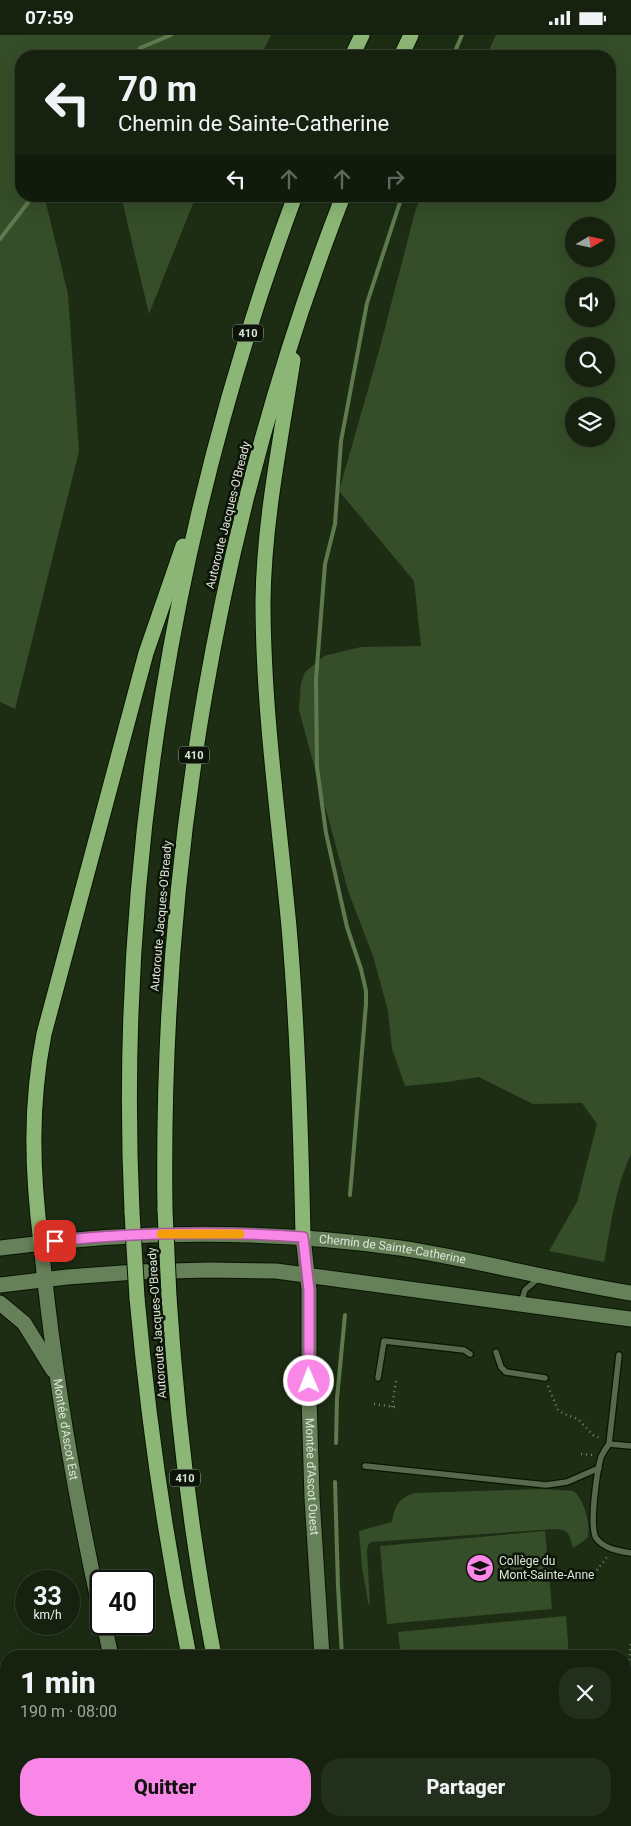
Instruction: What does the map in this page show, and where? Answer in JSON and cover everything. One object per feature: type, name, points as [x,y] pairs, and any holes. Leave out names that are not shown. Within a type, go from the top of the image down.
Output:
[{"type":"highway","points":[[355,50],[362,35]]},
{"type":"highway","points":[[405,50],[411,35]]},
{"type":"highway","name":"Autoroute Jacques-O'Bready","points":[[188,1650],[156,1473],[137,1299],[130,1132],[132,1016],[137,916],[157,733],[175,626],[209,473],[246,338],[293,202]]},
{"type":"highway","name":"Autoroute Jacques-O'Bready","points":[[213,1650],[197,1563],[175,1385],[165,1210],[169,991],[179,875],[195,753],[212,649],[240,523],[272,405],[301,311],[341,202]]},
{"type":"highway","points":[[301,311],[270,507],[263,601],[266,684],[295,1005],[301,1102],[303,1237]]},
{"type":"highway","points":[[41,1243],[35,1183],[33,1130],[37,1073],[44,1034],[146,653],[209,473]]},
{"type":"main road","name":"Chemin de Sainte-Catherine","points":[[0,1248],[86,1238],[174,1233],[303,1237],[342,1240],[416,1251],[631,1293]]},
{"type":"main road","name":"Montée d'Ascot Ouest","points":[[303,1237],[309,1295],[309,1398],[312,1499],[322,1650]]},
{"type":"main road","name":"Montée d'Ascot Est","points":[[41,1243],[58,1378],[78,1502],[92,1570]]},
{"type":"main road","points":[[0,1285],[129,1272],[208,1269],[276,1271],[631,1319]]},
{"type":"main road","points":[[0,1303],[24,1323],[58,1378]]},
{"type":"main road","points":[[106,1635],[110,1650]]},
{"type":"lane","points":[[521,1303],[525,1289],[540,1276]]},
{"type":"lane","points":[[378,1379],[384,1341],[464,1350],[470,1354]]},
{"type":"lane","points":[[496,1353],[501,1367],[506,1372],[545,1378]]},
{"type":"lane","points":[[619,1355],[609,1444],[601,1456],[592,1527],[598,1540],[614,1549],[631,1553]]},
{"type":"lane","points":[[609,1444],[631,1446]]},
{"type":"lane","points":[[365,1466],[546,1485],[567,1482],[599,1468]]},
{"type":"path","points":[[374,1404],[393,1407],[396,1381]]},
{"type":"path","points":[[550,1392],[558,1410],[578,1419],[593,1435]]},
{"type":"path","points":[[581,1454],[590,1455]]},
{"type":"path","points":[[549,1578],[594,1574],[614,1549]]},
{"type":"path","points":[[631,1643],[631,1648]]},
{"type":"green space","points":[[0,35],[271,35],[264,50],[15,50],[15,202],[46,202],[68,294],[79,451],[15,709],[0,702]]},
{"type":"green space","points":[[496,35],[631,35],[631,1154],[617,1193],[604,1262],[549,1251],[577,1202],[597,1124],[582,1103],[533,1104],[479,1077],[405,1086],[392,1049],[388,1011],[373,956],[348,891],[299,710],[301,683],[305,672],[324,656],[361,647],[421,646],[414,581],[339,491],[419,202],[616,202],[616,50],[489,50]]},
{"type":"green space","points":[[122,202],[194,202],[149,314]]},
{"type":"green space","points":[[544,1489],[573,1491],[577,1494],[583,1505],[589,1531],[588,1536],[573,1548],[568,1534],[555,1529],[371,1542],[367,1550],[370,1605],[368,1602],[362,1567],[359,1531],[392,1522],[398,1503],[405,1497],[415,1493]]},
{"type":"green space","points":[[545,1531],[552,1609],[387,1624],[380,1546]]},
{"type":"green space","points":[[566,1616],[569,1650],[400,1650],[398,1632]]},
{"type":"waterway","points":[[139,50],[171,35]]},
{"type":"waterway","points":[[456,50],[462,35]]},
{"type":"waterway","points":[[0,239],[28,202]]},
{"type":"waterway","points":[[350,1195],[366,991],[347,927],[326,833],[317,767],[316,679],[325,564],[335,524],[341,441],[367,303],[400,202]]},
{"type":"waterway","points":[[336,1443],[337,1398],[345,1315]]},
{"type":"waterway","points":[[335,1482],[342,1650]]},
{"type":"slow traffic","points":[[161,1234],[240,1234]]},
{"type":"place","name":"Collège du Mont-Sainte-Anne","points":[[480,1568]]},
{"type":"route","points":[[55,1241],[174,1233],[232,1233],[303,1237],[309,1290],[309,1381]]}]
